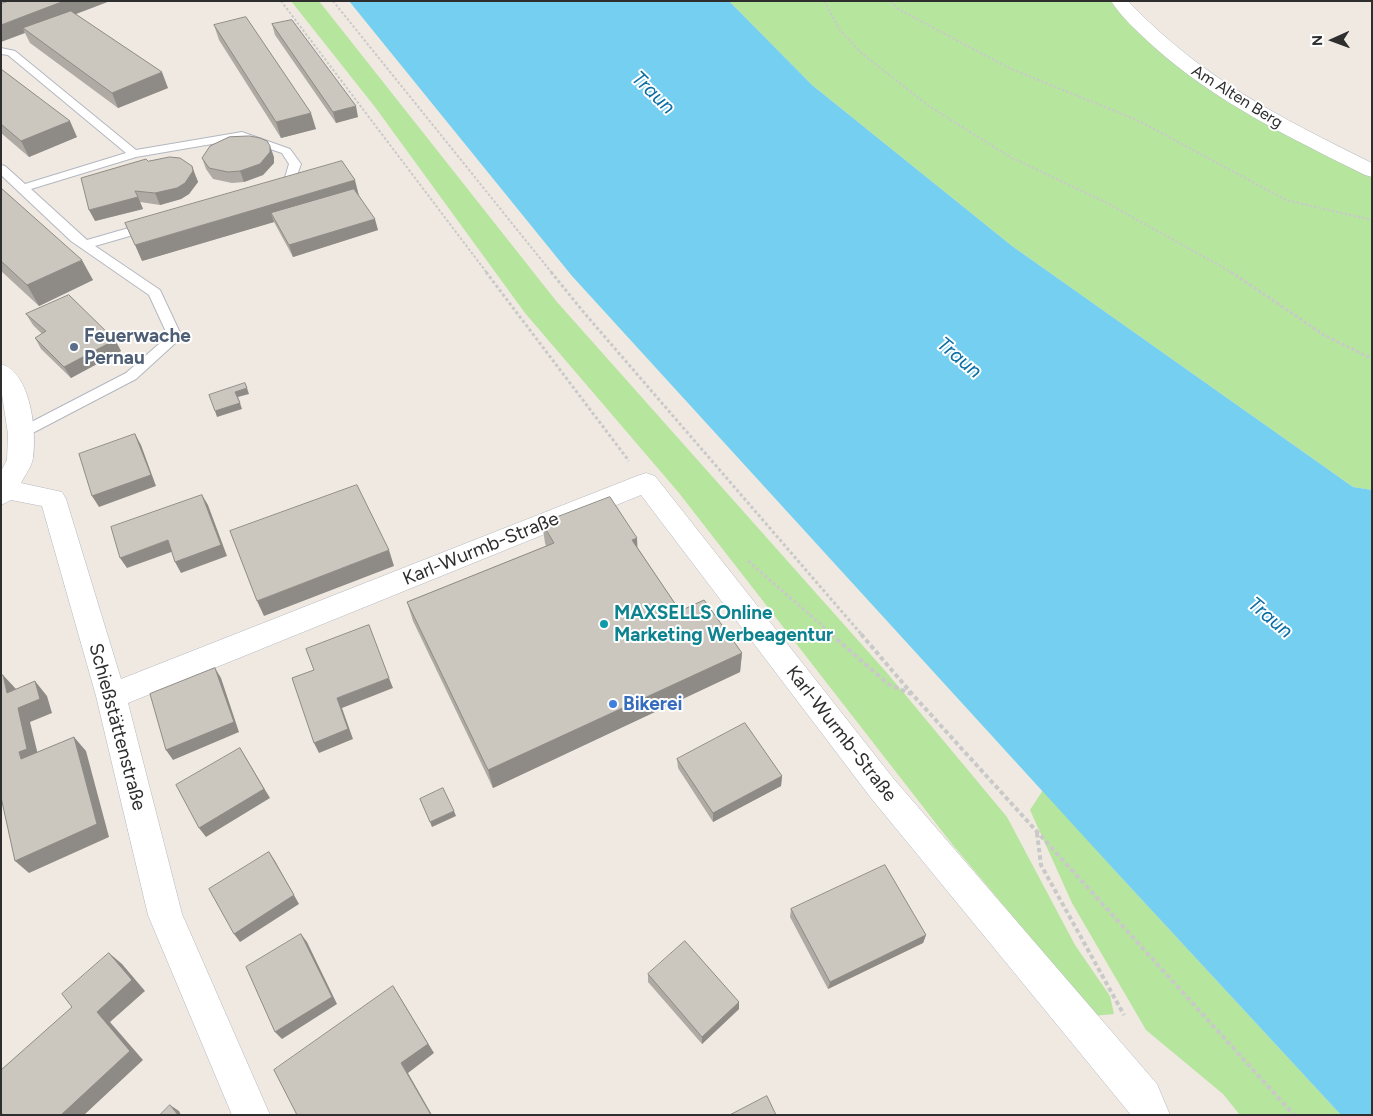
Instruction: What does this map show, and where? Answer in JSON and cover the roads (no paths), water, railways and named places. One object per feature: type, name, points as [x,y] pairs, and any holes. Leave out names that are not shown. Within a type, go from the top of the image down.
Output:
[{"type":"street","name":"Am Alten Berg","points":[[1119,1],[1137,22],[1165,49],[1202,78],[1282,125],[1372,170]]},
{"type":"street","name":"Schießstättenstraße","points":[[1,372],[13,386],[22,434],[20,460],[2,492],[53,499],[111,696],[165,915],[251,1115]]},
{"type":"street","name":"Karl-Wurmb-Straße","points":[[111,696],[646,484],[882,788],[1147,1106]]},
{"type":"lane","points":[[1,52],[11,53],[134,154]]},
{"type":"lane","points":[[23,188],[134,154],[242,134],[286,151],[295,164],[288,186],[269,192]]},
{"type":"lane","points":[[1,168],[75,238],[155,293],[175,338],[131,376],[22,434]]},
{"type":"lane","points":[[85,245],[158,223]]},
{"type":"water","name":"Traun","points":[[349,1],[729,1],[812,85],[1012,246],[1353,487],[1372,490],[1372,1115],[1341,1115],[1119,875],[572,276]]},
{"type":"place","name":"Feuerwache Pernau","points":[[74,347]]},
{"type":"place","name":"MAXSELLS Online Marketing Werbeagentur","points":[[604,624]]},
{"type":"place","name":"Bikerei","points":[[613,704]]}]
